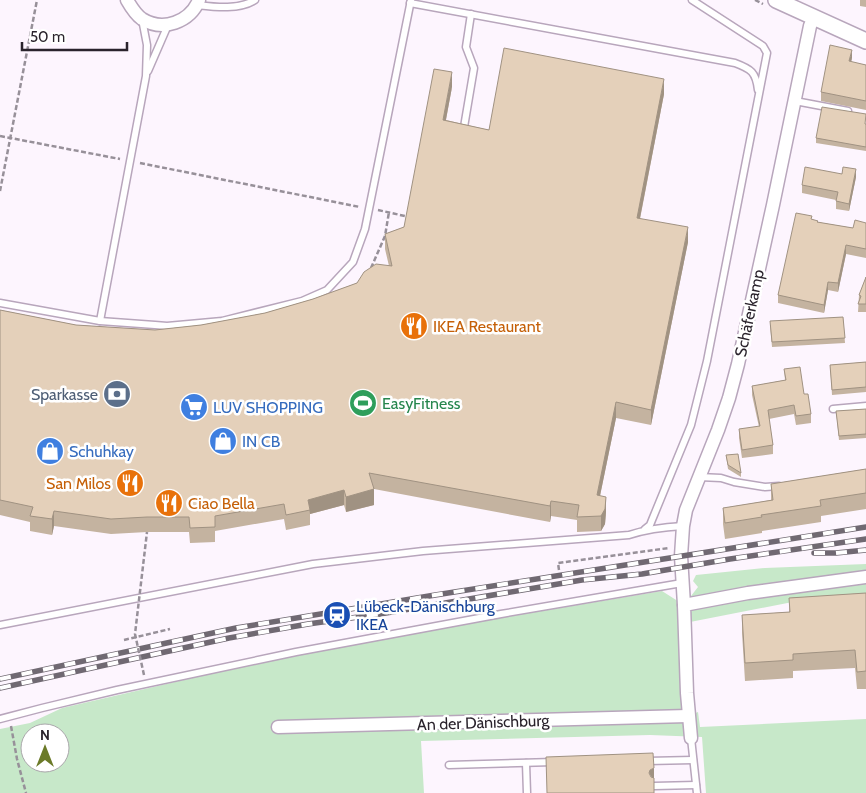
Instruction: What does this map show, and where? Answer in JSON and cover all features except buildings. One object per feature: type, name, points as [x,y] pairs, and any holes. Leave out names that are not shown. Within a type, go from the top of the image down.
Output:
[{"type":"street","points":[[127,0],[142,19],[154,24],[168,25],[178,22],[190,14],[198,3]]},
{"type":"street","points":[[776,0],[866,40]]},
{"type":"street","name":"Schäferkamp","points":[[684,605],[680,567],[686,510],[723,414],[738,364],[810,26],[814,17]]},
{"type":"street","points":[[690,738],[684,605],[748,593],[866,577]]},
{"type":"street","name":"An der Dänischburg","points":[[278,728],[688,716]]},
{"type":"lane","points":[[198,3],[220,7],[242,5],[255,0]]},
{"type":"lane","points":[[644,530],[650,525],[691,425],[707,361],[767,52],[763,46],[692,0]]},
{"type":"lane","points":[[0,303],[100,321],[167,326],[222,321],[302,301],[327,290],[353,262],[365,229],[411,1],[735,64],[748,68],[756,77],[759,94]]},
{"type":"lane","points":[[463,134],[474,68],[466,47],[471,14]]},
{"type":"lane","points":[[100,321],[146,76],[147,45],[142,19]]},
{"type":"lane","points":[[146,76],[168,25]]},
{"type":"lane","points":[[795,101],[855,113]]},
{"type":"lane","points":[[833,409],[866,406]]},
{"type":"lane","points":[[699,477],[721,478],[765,487],[783,486]]},
{"type":"lane","points":[[0,624],[313,564],[422,551],[629,535],[660,527],[683,526]]},
{"type":"lane","points":[[0,719],[108,692],[296,652],[682,583]]},
{"type":"lane","points":[[690,738],[697,793]]},
{"type":"lane","points":[[644,761],[693,760]]},
{"type":"lane","points":[[449,765],[565,762]]},
{"type":"lane","points":[[526,763],[527,793]]},
{"type":"lane","points":[[654,786],[696,785]]},
{"type":"path","points":[[0,191],[37,0]]},
{"type":"path","points":[[0,136],[408,216]]},
{"type":"path","points":[[374,274],[371,268],[385,236],[389,212]]},
{"type":"path","points":[[144,675],[136,637],[147,532]]},
{"type":"path","points":[[559,570],[558,563],[681,546]]},
{"type":"path","points":[[124,640],[170,629]]},
{"type":"path","points":[[10,717],[17,759],[26,793]]},
{"type":"green space","points":[[866,564],[866,594],[813,598],[685,623],[688,716],[698,712],[700,727],[866,719],[866,793],[706,793],[702,737],[650,735],[421,741],[424,793],[0,793],[0,729],[20,725],[20,773],[70,773],[70,723],[30,723],[62,708],[249,665],[439,628],[662,591],[684,605],[698,587],[693,581],[696,575],[765,568]]},
{"type":"railway","points":[[0,679],[236,628],[866,527]]},
{"type":"railway","points":[[0,688],[229,638],[308,624],[380,614],[582,580],[642,574],[866,539]]},
{"type":"railway","points":[[814,553],[866,550]]},
{"type":"place","name":"IKEA Restaurant","points":[[414,326]]},
{"type":"place","name":"Sparkasse","points":[[117,394]]},
{"type":"place","name":"EasyFitness","points":[[363,403]]},
{"type":"place","name":"LUV SHOPPING","points":[[194,407]]},
{"type":"place","name":"IN CB","points":[[223,441]]},
{"type":"place","name":"Schuhkay","points":[[50,451]]},
{"type":"place","name":"San Milos","points":[[130,483]]},
{"type":"place","name":"Ciao Bella","points":[[169,503]]},
{"type":"place","name":"Lübeck-Dänischburg IKEA","points":[[337,615]]}]
